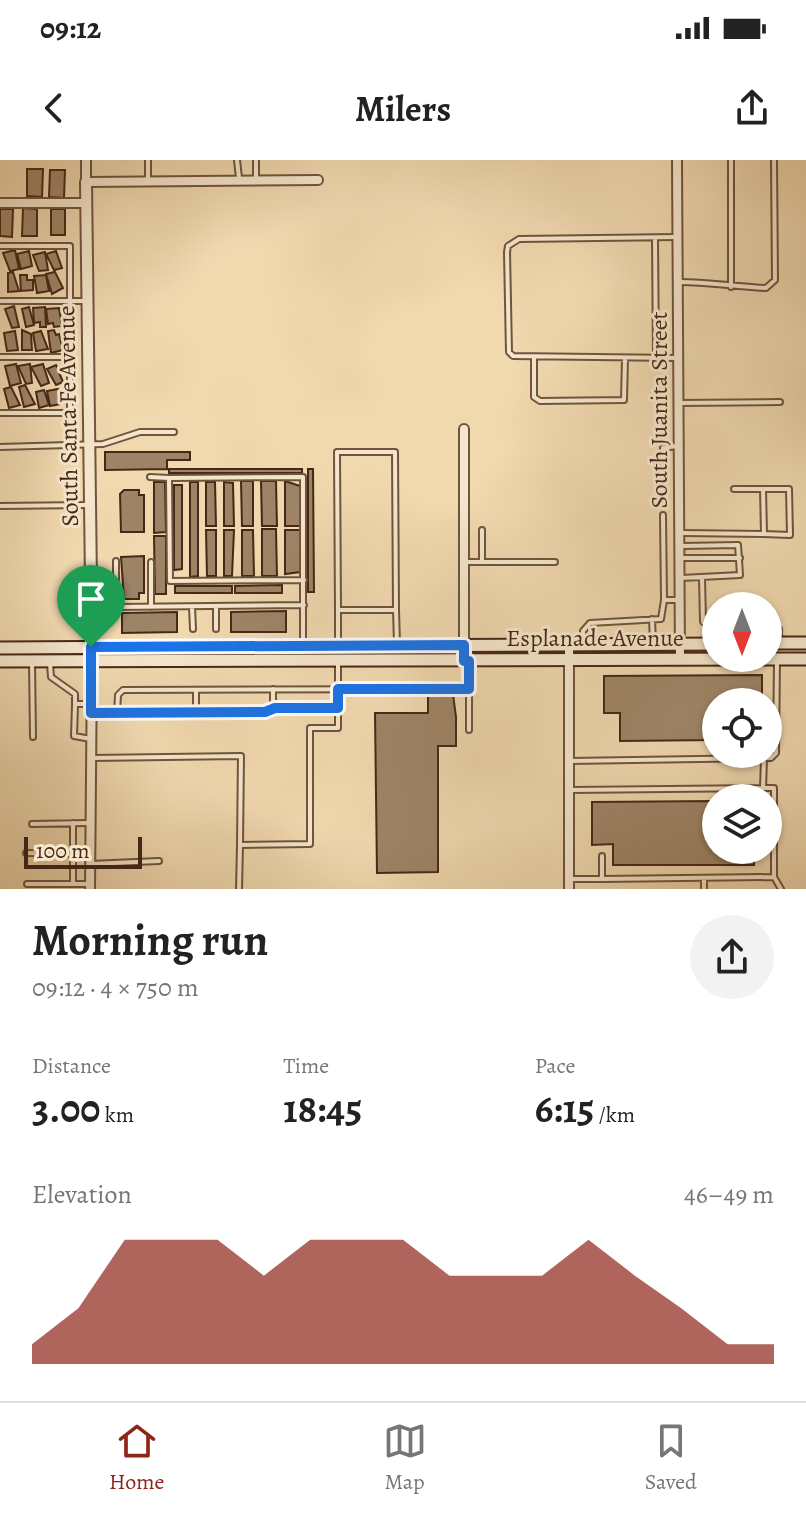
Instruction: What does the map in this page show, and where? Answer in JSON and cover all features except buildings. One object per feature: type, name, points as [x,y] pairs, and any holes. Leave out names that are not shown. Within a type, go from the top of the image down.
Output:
[{"type":"main road","points":[[782,643],[806,643]]},
{"type":"main road","name":"Esplanade Avenue","points":[[0,648],[702,644]]},
{"type":"main road","points":[[252,662],[253,647]]},
{"type":"main road","name":"Esplanade Avenue","points":[[782,659],[806,659]]},
{"type":"main road","name":"Esplanade Avenue","points":[[0,661],[702,660]]},
{"type":"street","points":[[86,160],[86,182],[318,180]]},
{"type":"street","name":"South Juanita Street","points":[[677,160],[680,660]]},
{"type":"street","name":"South Santa Fe Avenue","points":[[86,182],[92,663],[90,886]]},
{"type":"street","points":[[0,203],[86,203]]},
{"type":"street","points":[[464,429],[466,661]]},
{"type":"street","points":[[569,644],[569,889]]},
{"type":"street","points":[[338,646],[338,662]]},
{"type":"lane","points":[[142,160],[148,160],[148,182]]},
{"type":"lane","points":[[237,160],[240,181]]},
{"type":"lane","points":[[256,160],[256,181]]},
{"type":"lane","points":[[731,160],[731,287]]},
{"type":"lane","points":[[679,282],[722,282],[731,287],[766,288],[775,280],[774,160]]},
{"type":"lane","points":[[679,237],[519,239],[508,246],[509,352],[521,358],[679,358]]},
{"type":"lane","points":[[655,238],[656,358]]},
{"type":"lane","points":[[0,246],[70,246],[70,413],[0,413]]},
{"type":"lane","points":[[0,301],[87,301]]},
{"type":"lane","points":[[0,357],[70,357]]},
{"type":"lane","points":[[534,358],[534,397],[540,401],[624,400],[625,358]]},
{"type":"lane","points":[[679,403],[780,402]]},
{"type":"lane","points":[[0,447],[89,445],[125,439],[140,432],[174,432]]},
{"type":"lane","points":[[663,482],[663,448],[679,446]]},
{"type":"lane","points":[[338,646],[337,452],[395,452],[397,646]]},
{"type":"lane","points":[[150,477],[303,477],[303,646]]},
{"type":"lane","points":[[169,478],[170,581],[304,580]]},
{"type":"lane","points":[[679,533],[790,535],[789,489],[734,489]]},
{"type":"lane","points":[[763,489],[764,534]]},
{"type":"lane","points":[[0,506],[89,505]]},
{"type":"lane","points":[[583,644],[583,631],[590,623],[661,619],[664,600],[663,515]]},
{"type":"lane","points":[[482,530],[482,562]]},
{"type":"lane","points":[[710,534],[710,545]]},
{"type":"lane","points":[[679,546],[738,545],[740,558],[739,577],[679,578]]},
{"type":"lane","points":[[679,558],[740,558]]},
{"type":"lane","points":[[116,561],[116,607],[304,605]]},
{"type":"lane","points":[[151,562],[151,607]]},
{"type":"lane","points":[[464,562],[555,562]]},
{"type":"lane","points":[[702,578],[702,592]]},
{"type":"lane","points":[[664,600],[679,600]]},
{"type":"lane","points":[[216,606],[216,629]]},
{"type":"lane","points":[[192,607],[193,629]]},
{"type":"lane","points":[[338,610],[396,610]]},
{"type":"lane","points":[[652,619],[653,644]]},
{"type":"lane","points":[[466,661],[469,730]]},
{"type":"lane","points":[[240,845],[310,844],[310,728],[338,728],[338,662]]},
{"type":"lane","points":[[32,663],[33,737]]},
{"type":"lane","points":[[50,663],[51,677],[75,694],[74,736],[91,739]]},
{"type":"lane","points":[[273,689],[273,710]]},
{"type":"lane","points":[[117,713],[118,695],[123,690],[469,689]]},
{"type":"lane","points":[[196,690],[196,713]]},
{"type":"lane","points":[[75,704],[117,713],[338,708]]},
{"type":"lane","points":[[91,758],[241,756],[239,889]]},
{"type":"lane","points":[[569,761],[702,760]]},
{"type":"lane","points":[[569,790],[702,789]]},
{"type":"lane","points":[[73,823],[73,884]]},
{"type":"lane","points":[[32,824],[91,823]]},
{"type":"lane","points":[[26,853],[159,861]]},
{"type":"lane","points":[[602,856],[602,879]]},
{"type":"lane","points":[[774,864],[774,877],[781,889]]},
{"type":"lane","points":[[569,878],[774,877]]},
{"type":"lane","points":[[704,878],[704,889]]},
{"type":"lane","points":[[27,884],[90,886]]},
{"type":"route","points":[[464,645],[464,661],[469,661],[469,689],[338,689],[338,708],[275,708],[265,712],[91,713],[91,647],[464,645]]}]
